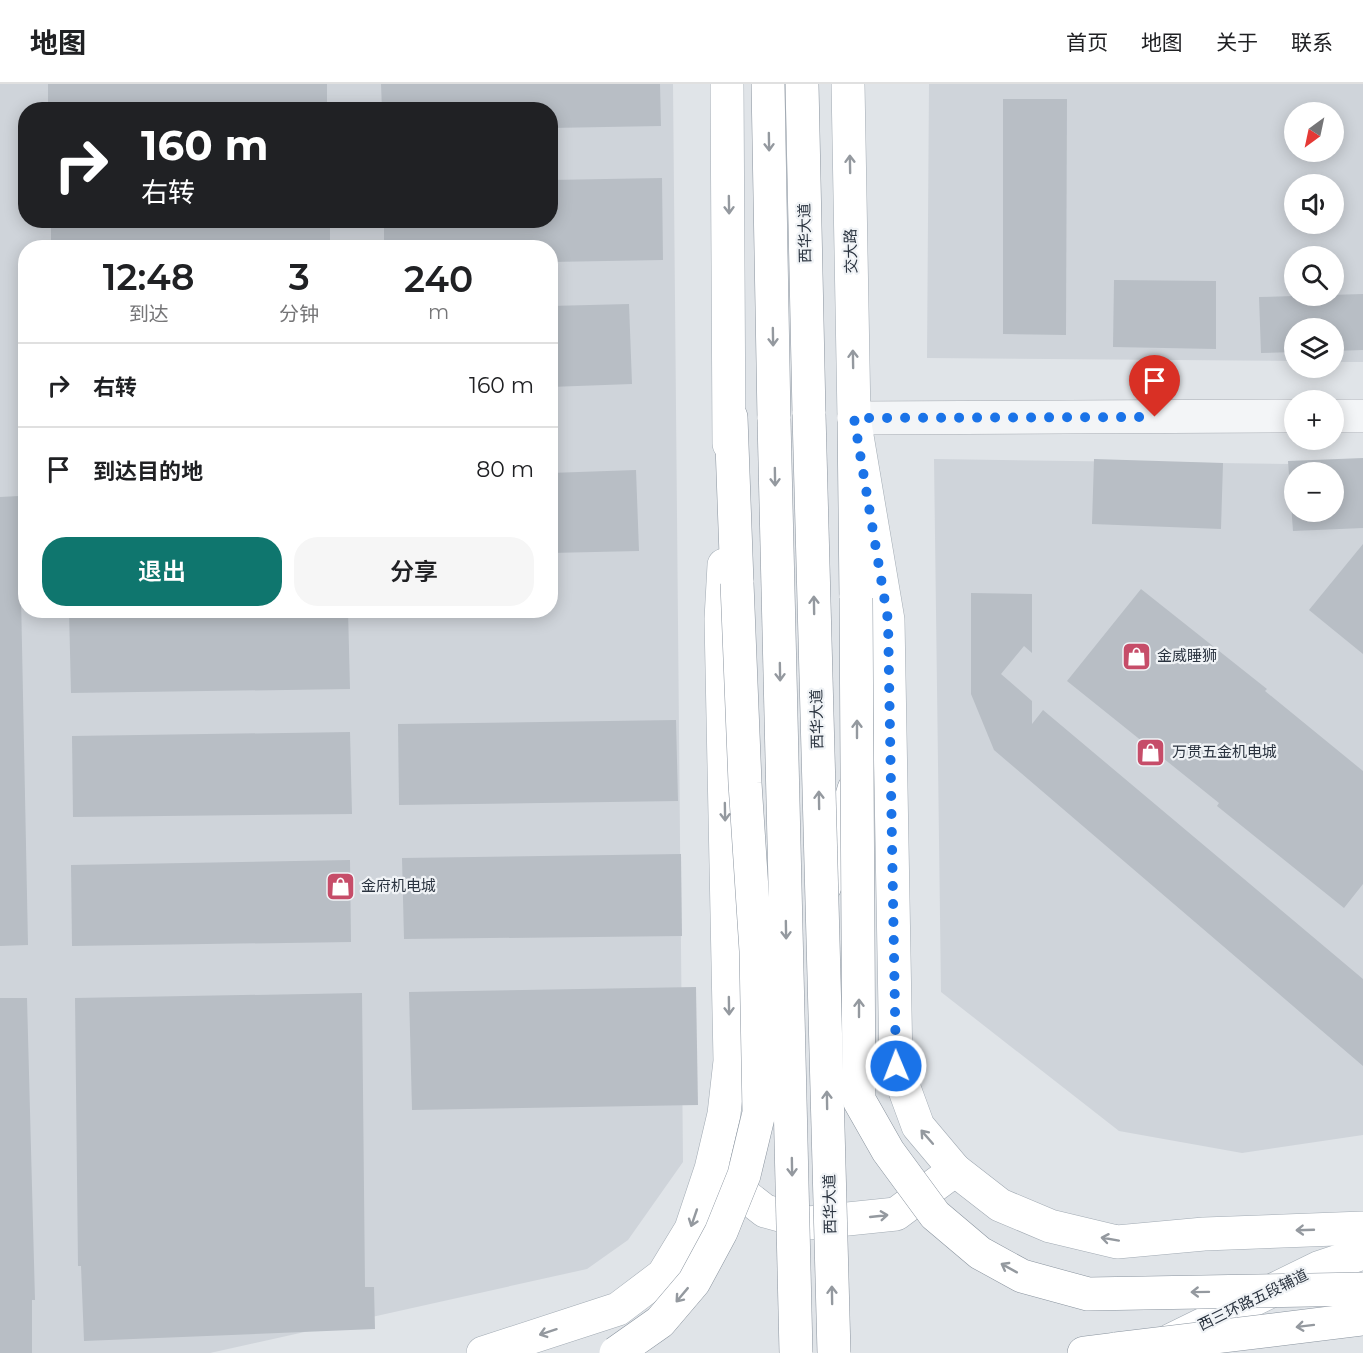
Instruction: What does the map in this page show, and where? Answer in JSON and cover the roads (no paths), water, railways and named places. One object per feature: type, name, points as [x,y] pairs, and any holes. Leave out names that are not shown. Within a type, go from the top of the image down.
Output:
[{"type":"main road","points":[[728,84],[731,417],[745,783],[756,951],[759,1113]]},
{"type":"main road","points":[[768,84],[796,1353]]},
{"type":"main road","name":"西华大道","points":[[802,84],[834,1353]]},
{"type":"main road","name":"交大路","points":[[848,84],[854,418]]},
{"type":"main road","points":[[483,1353],[618,1309],[663,1275],[691,1228],[711,1169],[724,1114],[730,1061],[721,619],[731,417]]},
{"type":"main road","points":[[854,418],[860,1100]]},
{"type":"main road","points":[[854,418],[888,620],[896,1066],[918,1126],[955,1170],[1000,1205],[1050,1226],[1117,1242],[1204,1234],[1363,1228]]},
{"type":"main road","points":[[821,897],[857,777]]},
{"type":"main road","points":[[745,783],[785,890]]},
{"type":"main road","points":[[616,1353],[660,1322],[694,1282],[721,1232],[744,1175],[787,981]]},
{"type":"main road","points":[[824,984],[860,1100],[888,1151],[935,1215],[980,1253],[1022,1276],[1088,1294],[1363,1289]]},
{"type":"main road","points":[[711,1169],[765,1210],[809,1223],[896,1214],[955,1170]]},
{"type":"main road","name":"西三环路五段辅道","points":[[1146,1353],[1318,1268],[1363,1253]]},
{"type":"main road","points":[[1084,1353],[1363,1319]]},
{"type":"street","points":[[854,418],[1284,416]]},
{"type":"street","points":[[1344,416],[1363,416]]},
{"type":"place","name":"金威睡狮","points":[[1136,656]]},
{"type":"place","name":"万贯五金机电城","points":[[1151,752]]},
{"type":"place","name":"金府机电城","points":[[340,886]]}]
